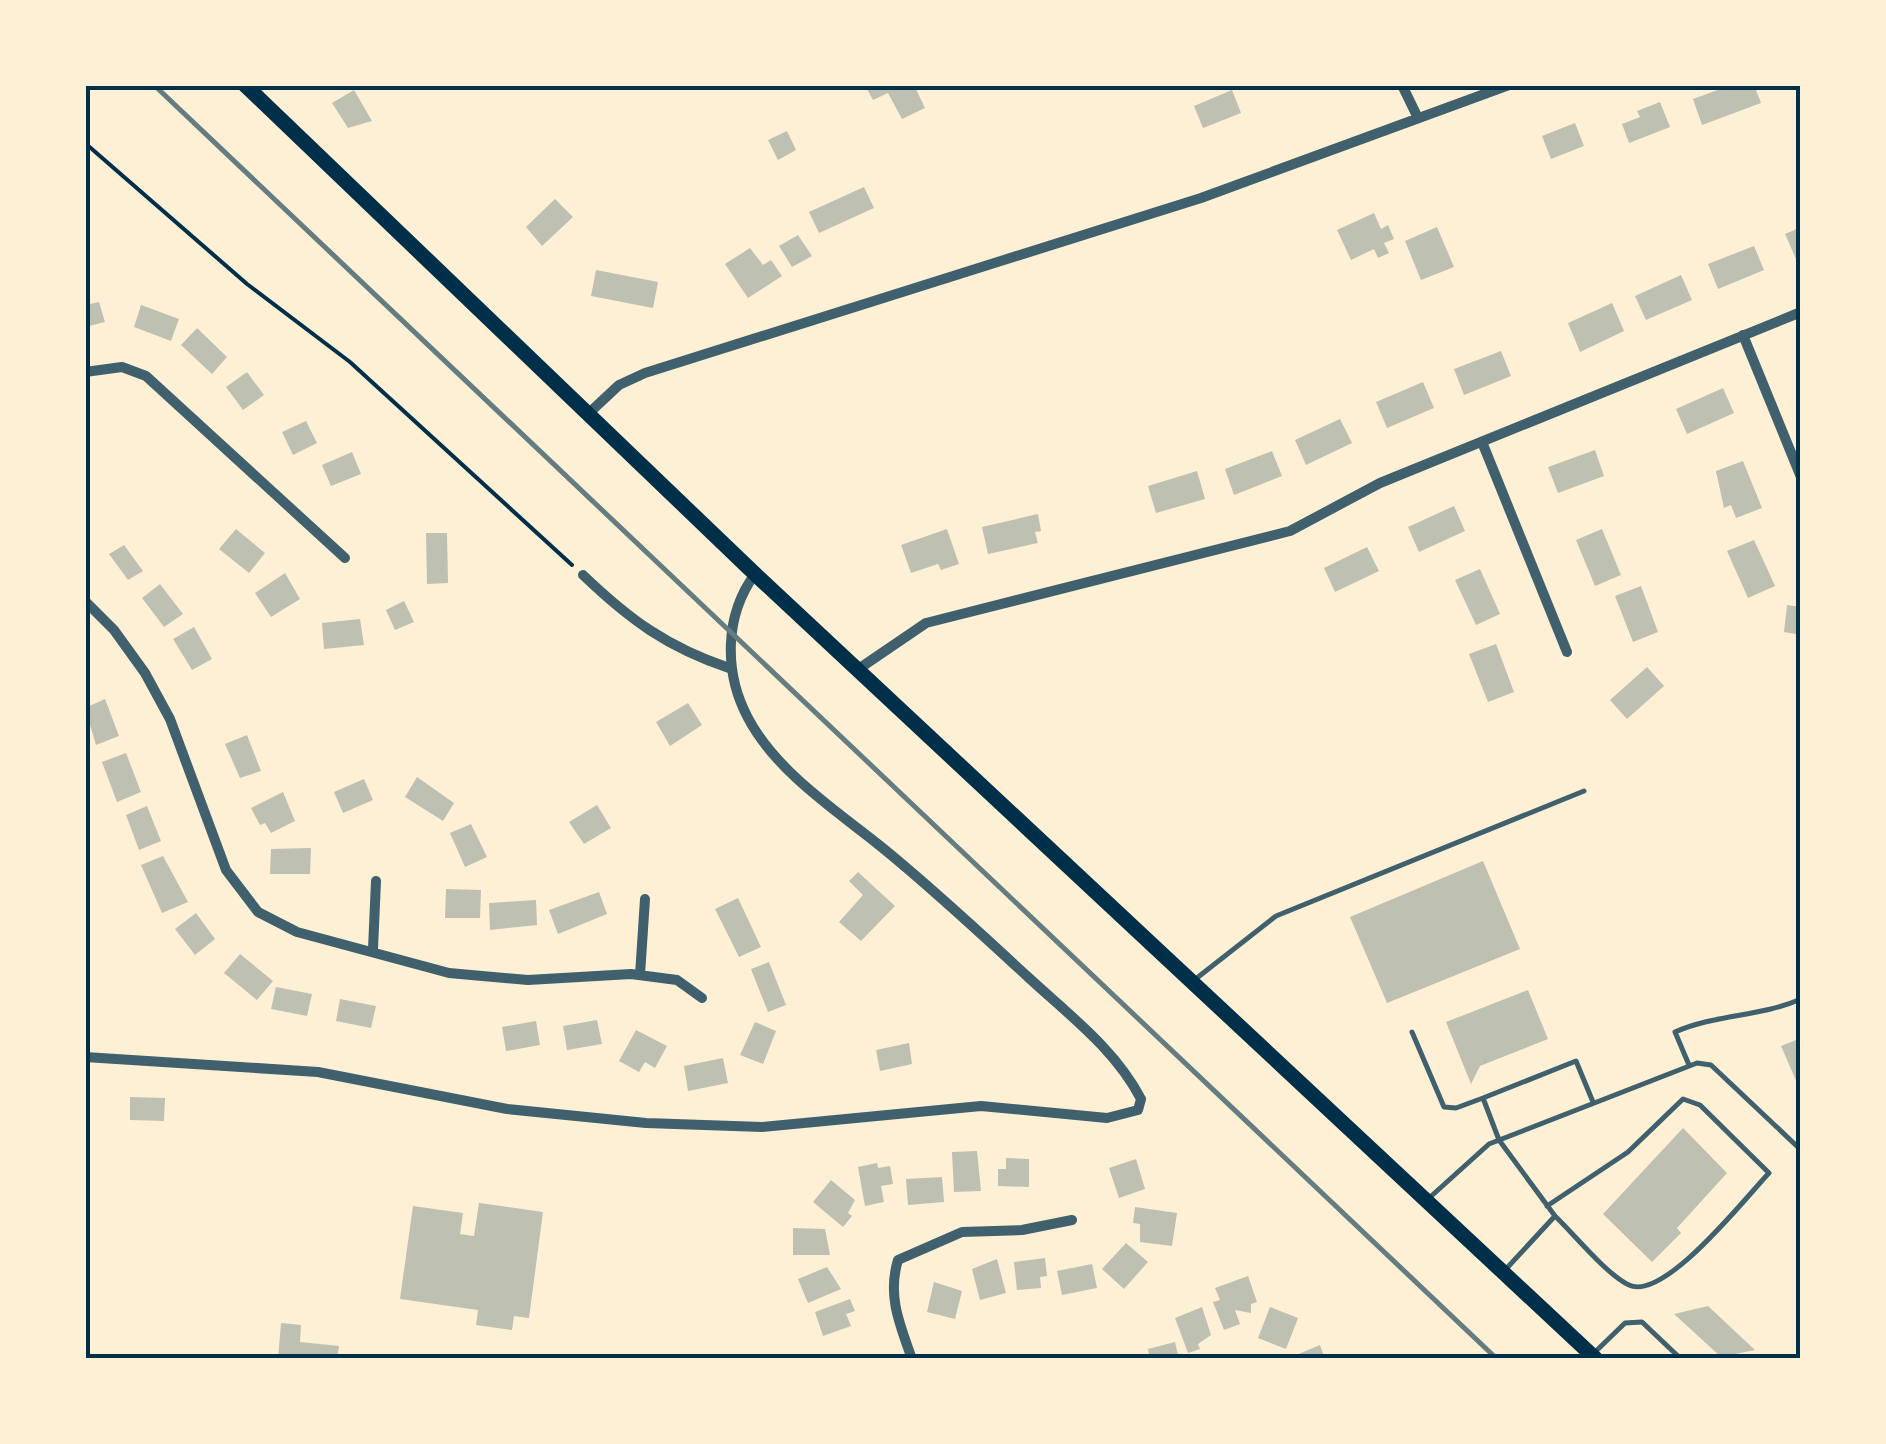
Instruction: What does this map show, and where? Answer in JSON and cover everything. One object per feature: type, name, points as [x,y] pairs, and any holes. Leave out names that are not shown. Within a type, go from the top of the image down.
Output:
[{"type":"main road","points":[[245,85],[754,574],[1594,1357]]},
{"type":"street","points":[[1402,85],[1417,116]]},
{"type":"street","points":[[589,412],[619,385],[645,373],[1201,198],[1510,85]]},
{"type":"street","points":[[858,670],[926,623],[1290,532],[1380,483],[1801,312]]},
{"type":"street","points":[[1743,335],[1801,477]]},
{"type":"street","points":[[85,372],[122,367],[146,376],[345,558]]},
{"type":"street","points":[[1482,442],[1567,652]]},
{"type":"street","points":[[85,1057],[318,1072],[507,1109],[646,1123],[762,1127],[981,1106],[1107,1118],[1128,1116],[1138,1110],[1142,1099],[1112,1054],[956,912],[814,793],[766,744],[748,718],[729,668],[732,633],[744,587],[754,574]]},
{"type":"street","points":[[583,575],[633,623],[692,656],[729,668]]},
{"type":"street","points":[[85,600],[135,658],[170,719],[226,870],[258,912],[297,932],[374,949],[398,961],[476,977],[528,980],[640,975],[677,980],[702,998]]},
{"type":"street","points":[[374,949],[376,881]]},
{"type":"street","points":[[640,975],[645,899]]},
{"type":"street","points":[[912,1359],[894,1310],[892,1279],[898,1260],[962,1232],[1022,1230],[1072,1220]]},
{"type":"lane","points":[[1192,982],[1276,916],[1584,791]]},
{"type":"lane","points":[[1689,1065],[1675,1032],[1700,1021],[1769,1013],[1801,999]]},
{"type":"lane","points":[[1412,1032],[1444,1107],[1456,1108],[1576,1061],[1593,1102]]},
{"type":"lane","points":[[1426,1201],[1473,1155],[1500,1140],[1689,1065],[1711,1065],[1801,1150]]},
{"type":"lane","points":[[1483,1098],[1500,1140],[1555,1216],[1626,1284],[1644,1286],[1661,1280],[1690,1258],[1770,1172],[1700,1106],[1682,1099],[1628,1152],[1548,1206]]},
{"type":"lane","points":[[1502,1273],[1555,1216]]},
{"type":"lane","points":[[1594,1357],[1625,1323],[1642,1322],[1681,1359]]},
{"type":"path","points":[[85,143],[247,284],[350,362],[583,575]]},
{"type":"building","points":[[865,85],[914,85],[925,108],[902,119],[888,93],[873,100]]},
{"type":"building","points":[[1731,85],[1754,85],[1761,103],[1702,125],[1693,99]]},
{"type":"building","points":[[354,90],[372,121],[348,128],[332,103]]},
{"type":"building","points":[[1232,90],[1241,113],[1203,128],[1194,106]]},
{"type":"building","points":[[1660,102],[1670,127],[1629,143],[1622,124],[1640,117],[1637,111]]},
{"type":"building","points":[[1575,123],[1584,146],[1551,159],[1542,136]]},
{"type":"building","points":[[787,131],[796,150],[778,160],[768,140]]},
{"type":"building","points":[[864,187],[874,208],[819,233],[809,212]]},
{"type":"building","points":[[555,199],[573,217],[542,246],[526,227]]},
{"type":"building","points":[[1374,213],[1381,229],[1388,225],[1394,239],[1384,243],[1389,253],[1378,258],[1374,249],[1351,260],[1337,230]]},
{"type":"building","points":[[1437,227],[1454,267],[1421,280],[1405,241]]},
{"type":"building","points":[[1801,227],[1801,256],[1796,259],[1785,234]]},
{"type":"building","points":[[798,235],[812,256],[792,267],[779,246]]},
{"type":"building","points":[[1754,246],[1764,270],[1718,289],[1708,264]]},
{"type":"building","points":[[750,248],[763,265],[771,260],[782,276],[748,298],[725,264]]},
{"type":"building","points":[[596,270],[658,282],[653,308],[591,296]]},
{"type":"building","points":[[1681,275],[1692,300],[1646,320],[1635,296]]},
{"type":"building","points":[[99,302],[105,322],[85,327],[85,305]]},
{"type":"building","points":[[1612,303],[1624,331],[1580,352],[1568,323]]},
{"type":"building","points":[[141,305],[179,319],[171,341],[134,327]]},
{"type":"building","points":[[197,328],[227,357],[212,374],[181,345]]},
{"type":"building","points":[[1501,351],[1511,376],[1464,395],[1454,369]]},
{"type":"building","points":[[247,372],[264,395],[243,410],[226,387]]},
{"type":"building","points":[[1423,382],[1434,408],[1387,428],[1376,402]]},
{"type":"building","points":[[1723,388],[1734,413],[1687,434],[1676,409]]},
{"type":"building","points":[[1340,419],[1352,443],[1306,465],[1295,440]]},
{"type":"building","points":[[306,421],[317,443],[293,455],[282,432]]},
{"type":"building","points":[[1595,450],[1604,476],[1558,493],[1548,467]]},
{"type":"building","points":[[1272,451],[1282,476],[1234,495],[1225,469]]},
{"type":"building","points":[[352,452],[361,474],[331,486],[322,465]]},
{"type":"building","points":[[1743,461],[1762,508],[1736,518],[1731,505],[1724,508],[1716,471]]},
{"type":"building","points":[[1197,471],[1205,499],[1156,513],[1148,486]]},
{"type":"building","points":[[1454,506],[1465,531],[1419,552],[1408,527]]},
{"type":"building","points":[[1038,514],[1038,543],[988,554],[982,527]]},
{"type":"building","points":[[236,529],[265,553],[249,573],[219,549]]},
{"type":"building","points":[[947,529],[959,564],[941,570],[938,564],[911,573],[901,545]]},
{"type":"building","points":[[1602,529],[1621,575],[1595,586],[1576,540]]},
{"type":"building","points":[[426,533],[447,533],[448,583],[427,584]]},
{"type":"building","points":[[1754,540],[1775,586],[1748,598],[1727,551]]},
{"type":"building","points":[[124,545],[143,571],[128,580],[109,554]]},
{"type":"building","points":[[1367,547],[1379,571],[1335,592],[1324,568]]},
{"type":"building","points":[[1480,569],[1500,614],[1476,625],[1455,580]]},
{"type":"building","points":[[285,573],[300,599],[271,617],[255,593]]},
{"type":"building","points":[[160,584],[183,614],[164,627],[142,598]]},
{"type":"building","points":[[1641,586],[1658,632],[1633,642],[1615,596]]},
{"type":"building","points":[[404,601],[414,622],[395,630],[386,610]]},
{"type":"building","points":[[1787,605],[1801,607],[1801,635],[1784,632]]},
{"type":"building","points":[[360,619],[364,645],[324,649],[322,623]]},
{"type":"building","points":[[194,627],[212,659],[192,670],[173,639]]},
{"type":"building","points":[[1496,644],[1514,692],[1488,702],[1469,654]]},
{"type":"building","points":[[1647,667],[1664,686],[1627,719],[1610,700]]},
{"type":"building","points":[[105,699],[119,736],[96,745],[85,708]]},
{"type":"building","points":[[688,703],[702,725],[670,746],[656,722]]},
{"type":"building","points":[[247,735],[261,771],[240,778],[225,744]]},
{"type":"building","points":[[126,753],[141,792],[117,802],[102,762]]},
{"type":"building","points":[[417,777],[454,803],[443,821],[405,797]]},
{"type":"building","points":[[364,779],[373,800],[343,813],[334,792]]},
{"type":"building","points":[[283,792],[295,821],[271,833],[265,823],[260,825],[251,808]]},
{"type":"building","points":[[597,805],[611,828],[584,844],[569,822]]},
{"type":"building","points":[[147,806],[161,841],[139,850],[126,815]]},
{"type":"building","points":[[471,824],[487,857],[465,867],[450,833]]},
{"type":"building","points":[[311,848],[310,874],[270,874],[271,849]]},
{"type":"building","points":[[163,856],[188,902],[162,913],[141,865]]},
{"type":"building","points":[[1483,861],[1520,949],[1387,1003],[1350,917]]},
{"type":"building","points":[[858,872],[895,906],[861,941],[839,922],[863,895],[849,881]]},
{"type":"building","points":[[446,889],[481,890],[480,918],[445,918]]},
{"type":"building","points":[[599,892],[607,914],[558,934],[549,910]]},
{"type":"building","points":[[738,898],[761,947],[739,957],[715,909]]},
{"type":"building","points":[[536,900],[537,925],[490,930],[489,903]]},
{"type":"building","points":[[196,913],[215,939],[195,955],[175,929]]},
{"type":"building","points":[[240,954],[273,981],[257,1000],[224,973]]},
{"type":"building","points":[[769,962],[786,1005],[768,1012],[751,969]]},
{"type":"building","points":[[276,987],[312,994],[307,1016],[271,1009]]},
{"type":"building","points":[[1528,990],[1548,1039],[1480,1066],[1471,1084],[1446,1022]]},
{"type":"building","points":[[340,999],[376,1006],[371,1028],[336,1021]]},
{"type":"building","points":[[597,1020],[602,1044],[567,1050],[563,1026]]},
{"type":"building","points":[[536,1021],[540,1045],[506,1051],[502,1027]]},
{"type":"building","points":[[755,1022],[776,1031],[763,1064],[740,1055]]},
{"type":"building","points":[[636,1030],[667,1046],[655,1068],[645,1062],[639,1072],[619,1061]]},
{"type":"building","points":[[1801,1038],[1801,1092],[1781,1046]]},
{"type":"building","points":[[909,1043],[912,1064],[880,1071],[876,1050]]},
{"type":"building","points":[[723,1058],[728,1083],[688,1091],[684,1066]]},
{"type":"building","points":[[130,1097],[165,1098],[164,1121],[130,1120]]},
{"type":"building","points":[[1683,1128],[1727,1173],[1677,1228],[1681,1233],[1652,1262],[1603,1214]]},
{"type":"building","points":[[977,1151],[981,1191],[954,1192],[952,1152]]},
{"type":"building","points":[[1006,1158],[1029,1159],[1029,1187],[998,1186],[998,1169],[1006,1169]]},
{"type":"building","points":[[1136,1159],[1145,1189],[1119,1198],[1109,1168]]},
{"type":"building","points":[[877,1163],[878,1168],[890,1166],[893,1184],[881,1186],[884,1202],[865,1206],[858,1167]]},
{"type":"building","points":[[942,1177],[944,1202],[908,1205],[906,1179]]},
{"type":"building","points":[[831,1180],[855,1200],[848,1213],[852,1216],[843,1227],[813,1202]]},
{"type":"building","points":[[479,1203],[543,1212],[529,1318],[514,1316],[512,1330],[476,1325],[478,1310],[400,1299],[413,1206],[463,1213],[460,1234],[474,1236]]},
{"type":"building","points":[[1135,1207],[1177,1213],[1172,1246],[1140,1242],[1140,1224],[1133,1223]]},
{"type":"building","points":[[793,1228],[825,1229],[830,1255],[793,1255]]},
{"type":"building","points":[[1126,1243],[1148,1262],[1124,1289],[1102,1269]]},
{"type":"building","points":[[1045,1258],[1047,1276],[1040,1277],[1041,1288],[1017,1290],[1014,1262]]},
{"type":"building","points":[[997,1259],[1006,1293],[980,1300],[972,1269]]},
{"type":"building","points":[[1092,1264],[1097,1288],[1062,1295],[1057,1271]]},
{"type":"building","points":[[827,1267],[841,1289],[808,1303],[798,1279]]},
{"type":"building","points":[[1248,1276],[1257,1302],[1251,1304],[1251,1313],[1235,1310],[1240,1324],[1224,1330],[1213,1302],[1220,1300],[1215,1288]]},
{"type":"building","points":[[934,1282],[962,1291],[955,1319],[927,1312]]},
{"type":"building","points":[[850,1299],[855,1311],[846,1314],[851,1326],[823,1336],[815,1312]]},
{"type":"building","points":[[1708,1306],[1755,1350],[1721,1357],[1674,1314]]},
{"type":"building","points":[[1202,1307],[1211,1335],[1198,1344],[1200,1349],[1188,1353],[1175,1318]]},
{"type":"building","points":[[1270,1307],[1298,1318],[1286,1349],[1258,1338]]},
{"type":"building","points":[[281,1323],[301,1325],[300,1342],[339,1346],[337,1359],[278,1359]]},
{"type":"building","points":[[1175,1342],[1179,1359],[1150,1359],[1148,1349]]},
{"type":"building","points":[[1320,1345],[1325,1359],[1289,1359],[1296,1355]]},
{"type":"railway","points":[[154,85],[1497,1359]]}]
